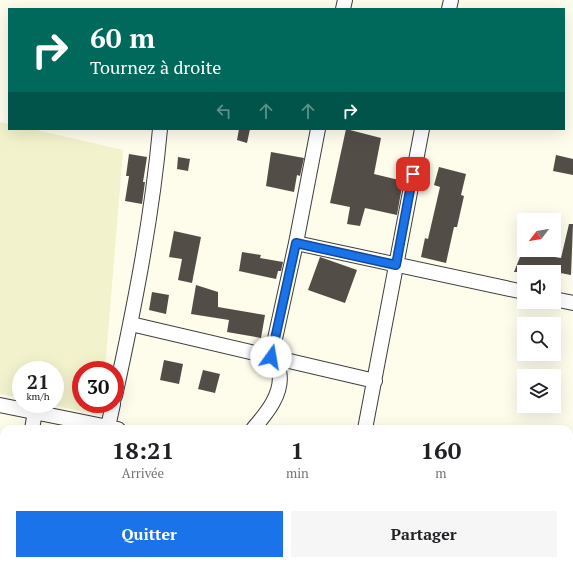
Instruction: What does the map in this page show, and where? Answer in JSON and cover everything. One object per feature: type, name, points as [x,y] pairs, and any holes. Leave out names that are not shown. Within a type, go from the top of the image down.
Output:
[{"type":"street","points":[[123,361],[131,324],[158,160],[160,130]]},
{"type":"street","points":[[256,425],[271,407],[280,383],[279,370],[271,357],[296,243],[318,130]]},
{"type":"street","points":[[366,425],[422,130]]},
{"type":"street","points":[[296,243],[517,291]]},
{"type":"street","points":[[561,300],[573,303]]},
{"type":"street","points":[[131,324],[375,381]]},
{"type":"street","points":[[0,405],[12,407]]},
{"type":"street","points":[[33,425],[35,413]]},
{"type":"street","points":[[40,413],[98,425]]},
{"type":"street","points":[[113,413],[113,425]]},
{"type":"green space","points":[[0,122],[8,124],[8,130],[36,130],[123,150],[106,361],[72,361],[72,409],[64,408],[64,361],[12,361],[12,396],[0,394]]},
{"type":"green space","points":[[88,413],[102,413],[102,416]]},
{"type":"building","points":[[239,130],[250,130],[247,143],[237,140]]},
{"type":"building","points":[[346,130],[381,138],[374,174],[403,181],[397,215],[365,208],[360,226],[347,224],[350,207],[330,203]]},
{"type":"building","points":[[271,152],[304,158],[300,176],[297,175],[294,192],[266,186]]},
{"type":"building","points":[[129,154],[147,157],[143,182],[145,182],[142,204],[125,201],[129,176],[126,176]]},
{"type":"building","points":[[556,155],[573,159],[573,175],[553,171]]},
{"type":"building","points":[[178,157],[190,159],[188,171],[177,169]]},
{"type":"building","points":[[439,167],[466,174],[461,195],[464,196],[457,227],[454,227],[446,263],[421,257],[425,238],[428,239],[440,187],[434,185]]},
{"type":"building","points":[[569,224],[573,224],[571,275],[561,273],[561,265],[517,265],[517,272],[514,272],[520,257],[561,258]]},
{"type":"building","points":[[174,231],[201,237],[192,283],[178,280],[182,259],[169,257]]},
{"type":"building","points":[[242,252],[261,255],[260,258],[283,262],[281,271],[278,271],[276,279],[239,271]]},
{"type":"building","points":[[320,257],[357,270],[345,303],[308,290]]},
{"type":"building","points":[[196,285],[218,292],[218,307],[265,315],[261,338],[227,332],[229,320],[191,314]]},
{"type":"building","points":[[152,292],[169,295],[166,314],[149,310]]},
{"type":"building","points":[[164,360],[183,364],[179,384],[160,380]]},
{"type":"building","points":[[203,370],[220,374],[215,393],[198,389]]},
{"type":"route","points":[[271,357],[296,243],[396,265],[413,174]]}]
